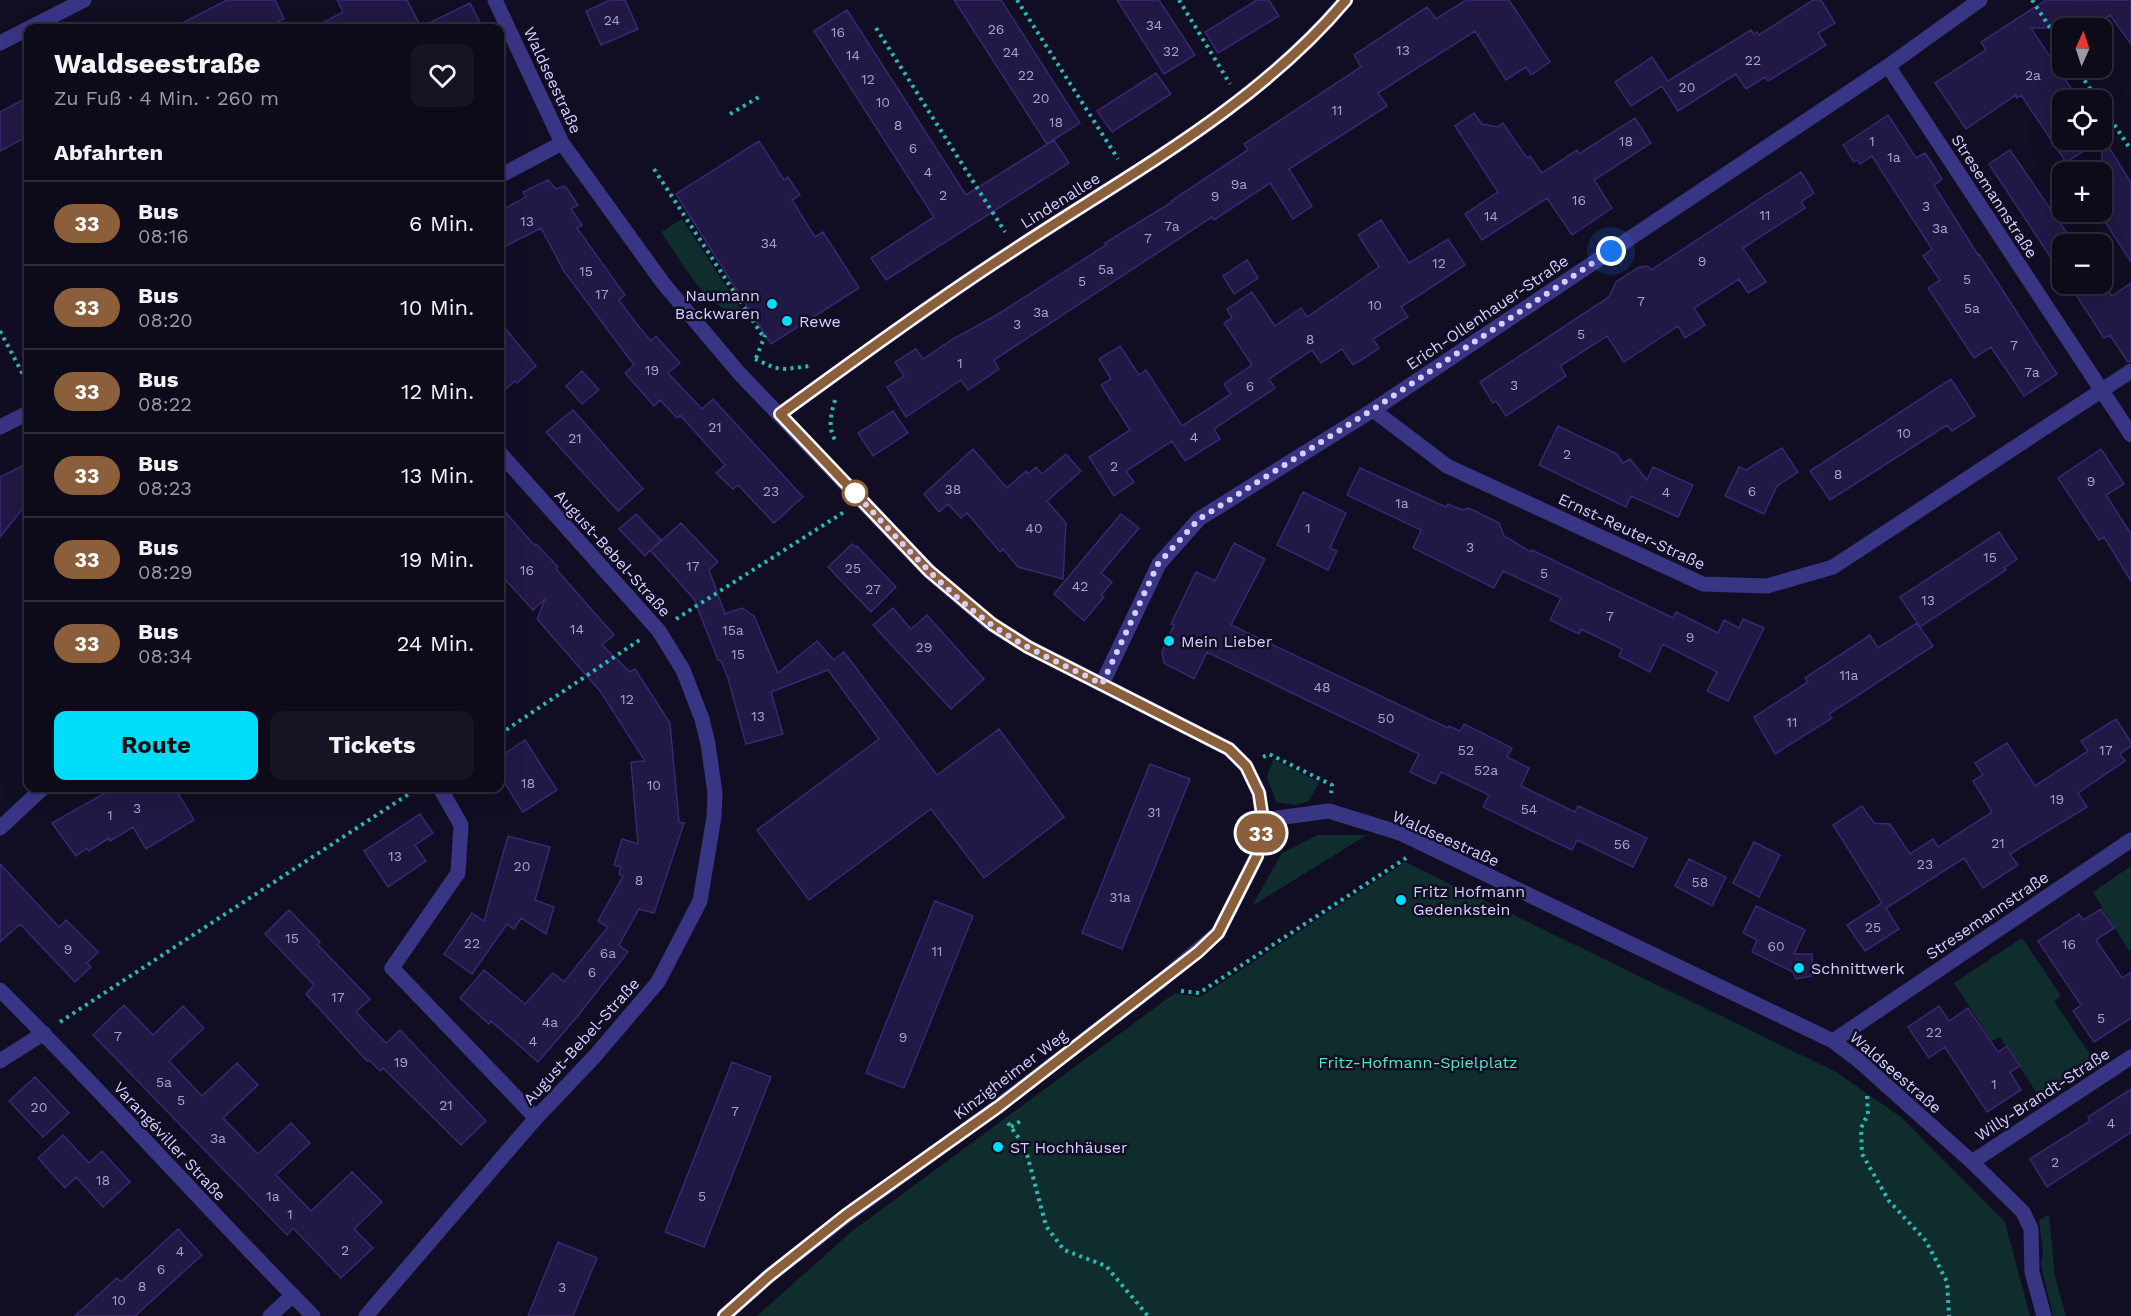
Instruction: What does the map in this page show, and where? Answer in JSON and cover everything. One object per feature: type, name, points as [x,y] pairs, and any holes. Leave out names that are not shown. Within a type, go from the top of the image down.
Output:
[{"type":"street","points":[[37,24],[84,0]]},
{"type":"street","name":"Waldseestraße","points":[[495,0],[562,143],[663,284],[739,373],[929,571],[992,624],[1028,647],[1229,749],[1246,766],[1259,793],[1263,820],[1329,811],[1400,833],[1833,1041],[1858,1060],[1972,1162],[2023,1212],[2031,1229],[2032,1272],[2044,1316]]},
{"type":"street","name":"Lindenallee","points":[[780,414],[907,321],[1015,249],[1130,177],[1240,99],[1302,47],[1346,0]]},
{"type":"street","name":"Erich-Ollenhauer-Straße","points":[[1102,684],[1158,564],[1199,519],[1372,410],[1888,66],[1980,0]]},
{"type":"street","points":[[0,43],[24,31]]},
{"type":"street","name":"Stresemannstraße","points":[[1888,66],[2131,435]]},
{"type":"street","points":[[504,174],[562,143]]},
{"type":"street","name":"Ernst-Reuter-Straße","points":[[1372,410],[1447,466],[1703,584],[1767,586],[1833,567],[2131,371]]},
{"type":"street","points":[[0,428],[24,414]]},
{"type":"street","name":"August-Bebel-Straße","points":[[366,1316],[536,1118],[594,1057],[658,982],[700,901],[714,817],[713,771],[702,719],[683,670],[658,631],[504,458]]},
{"type":"street","points":[[0,828],[39,792]]},
{"type":"street","points":[[442,792],[461,825],[458,873],[392,968],[536,1118]]},
{"type":"street","name":"Kinzigheimer Weg","points":[[724,1316],[769,1276],[846,1215],[998,1107],[1161,981],[1218,933],[1257,856],[1263,820]]},
{"type":"street","name":"Stresemannstraße","points":[[1833,1041],[2131,840]]},
{"type":"street","name":"Varangéviller Straße","points":[[0,990],[44,1033],[313,1316]]},
{"type":"street","points":[[0,1061],[44,1033]]},
{"type":"street","name":"Willy-Brandt-Straße","points":[[1972,1162],[2131,1057]]},
{"type":"street","points":[[270,1316],[293,1295]]},
{"type":"path","points":[[1017,0],[1130,177]]},
{"type":"path","points":[[1179,0],[1240,99]]},
{"type":"path","points":[[2032,0],[2052,31]]},
{"type":"path","points":[[876,28],[1015,249]]},
{"type":"path","points":[[730,114],[759,98]]},
{"type":"path","points":[[2112,121],[2131,150]]},
{"type":"path","points":[[654,169],[765,336],[756,358],[739,373]]},
{"type":"path","points":[[0,331],[24,376]]},
{"type":"path","points":[[756,358],[775,368],[803,368],[814,364],[838,392],[831,416],[831,427],[832,436],[842,449],[828,464]]},
{"type":"path","points":[[504,731],[643,638],[658,631],[862,500]]},
{"type":"path","points":[[1246,766],[1269,754],[1332,785],[1329,811]]},
{"type":"path","points":[[44,1033],[412,792]]},
{"type":"path","points":[[1161,981],[1176,990],[1199,993],[1400,864],[1424,846]]},
{"type":"path","points":[[1858,1060],[1867,1088],[1868,1114],[1861,1128],[1862,1154],[1889,1201],[1926,1241],[1947,1282],[1949,1316]]},
{"type":"path","points":[[998,1107],[1025,1147],[1046,1226],[1064,1250],[1106,1266],[1148,1316]]},
{"type":"path","points":[[1011,1127],[1022,1120]]},
{"type":"green space","points":[[682,219],[741,309],[734,314],[722,308],[701,289],[661,232]]},
{"type":"green space","points":[[1273,759],[1319,782],[1309,801],[1296,805],[1276,802],[1267,777]]},
{"type":"green space","points":[[1318,835],[1367,835],[1252,906],[1282,853]]},
{"type":"green space","name":"Fritz-Hofmann-Spielplatz","points":[[1405,862],[1836,1072],[1901,1117],[2005,1222],[2030,1316],[757,1316],[851,1232],[1175,993],[1200,997]]},
{"type":"green space","points":[[2131,866],[2131,950],[2129,951],[2093,892]]},
{"type":"green space","points":[[2022,938],[2061,996],[2054,1001],[2093,1059],[2038,1095],[2000,1037],[1992,1041],[1954,983]]},
{"type":"green space","points":[[2049,1215],[2055,1276],[2066,1316],[2053,1316],[2041,1265],[2043,1250],[2039,1220]]},
{"type":"building","points":[[227,0],[275,0],[284,19],[274,24],[181,24]]},
{"type":"building","points":[[337,0],[407,0],[419,24],[320,24],[343,12]]},
{"type":"building","points":[[610,0],[625,0],[638,29],[601,45],[586,11]]},
{"type":"building","points":[[954,0],[1001,0],[1080,123],[1047,144]]},
{"type":"building","points":[[1117,0],[1159,0],[1195,55],[1164,74]]},
{"type":"building","points":[[1257,0],[1269,0],[1279,16],[1218,53],[1205,32]]},
{"type":"building","points":[[1466,0],[1509,0],[1550,62],[1531,75],[1526,67],[1506,80],[1475,31],[1378,93],[1387,106],[1289,169],[1312,206],[1293,219],[1270,183],[1214,220],[1212,217],[994,360],[999,369],[968,390],[961,380],[906,417],[887,387],[904,376],[895,362],[916,349],[923,359],[995,316],[1106,245],[1105,243],[1172,202],[1248,150],[1244,144],[1361,67],[1354,55],[1427,7],[1436,19]]},
{"type":"building","points":[[1813,0],[1821,0],[1835,23],[1818,33],[1826,45],[1768,81],[1765,77],[1746,89],[1736,74],[1678,111],[1662,86],[1631,106],[1615,82],[1652,57],[1668,81],[1751,30],[1754,34],[1757,32],[1759,35]]},
{"type":"building","points":[[2046,0],[2131,0],[2131,44],[2110,15],[2105,18],[2052,18],[2052,28],[2031,28],[2052,60],[2052,78],[2064,78],[2072,90],[2052,90],[2052,141],[2021,95],[2017,98],[2016,95],[1966,129],[1935,83],[1986,50],[1981,42]]},
{"type":"building","points":[[470,3],[481,24],[427,24]]},
{"type":"building","points":[[847,10],[966,195],[1054,140],[1069,163],[886,280],[871,258],[934,217],[814,31]]},
{"type":"building","points":[[1156,73],[1171,94],[1112,132],[1097,111]]},
{"type":"building","points":[[24,99],[24,138],[0,151],[0,112]]},
{"type":"building","points":[[1474,113],[1482,124],[1498,127],[1503,123],[1527,158],[1530,156],[1542,173],[1577,150],[1579,154],[1635,118],[1651,143],[1594,180],[1612,208],[1572,235],[1547,198],[1482,240],[1465,214],[1498,192],[1455,126]]},
{"type":"building","points":[[1888,115],[1916,158],[1925,153],[1934,166],[1942,179],[1934,185],[2057,374],[2024,396],[1991,347],[1974,358],[1928,288],[1940,280],[1923,256],[1932,249],[1872,156],[1860,164],[1857,160],[1854,162],[1843,145]]},
{"type":"building","points":[[759,141],[784,180],[788,177],[800,195],[792,200],[815,237],[823,232],[859,288],[771,344],[676,194]]},
{"type":"building","points":[[2010,150],[2052,211],[2052,222],[2060,222],[2068,234],[2052,234],[2052,257],[2051,258],[1989,164]]},
{"type":"building","points":[[2058,150],[2086,150],[2066,162]]},
{"type":"building","points":[[2102,150],[2111,150],[2131,183],[2131,262],[2105,222],[2112,222],[2112,162],[2102,162]]},
{"type":"building","points":[[1801,172],[1814,193],[1801,202],[1805,208],[1743,248],[1766,282],[1748,293],[1739,279],[1694,308],[1705,325],[1685,338],[1678,326],[1624,362],[1607,336],[1560,366],[1566,376],[1506,416],[1496,401],[1493,403],[1480,382],[1609,297],[1616,282],[1639,267],[1648,266],[1651,270]]},
{"type":"building","points":[[548,180],[556,189],[565,186],[578,205],[571,209],[582,225],[577,228],[625,295],[619,300],[651,341],[656,336],[680,363],[668,373],[702,409],[713,399],[803,497],[774,523],[738,485],[733,489],[716,473],[725,465],[680,415],[677,418],[660,400],[654,406],[625,373],[634,365],[564,271],[541,228],[504,247],[504,209],[526,197],[523,192]]},
{"type":"building","points":[[1381,220],[1409,263],[1448,239],[1465,265],[1401,307],[1408,317],[1373,339],[1379,348],[1366,357],[1353,365],[1342,349],[1321,363],[1312,350],[1269,379],[1275,388],[1214,429],[1220,439],[1185,461],[1172,441],[1126,471],[1134,482],[1114,496],[1089,457],[1130,430],[1101,385],[1111,379],[1099,359],[1120,346],[1139,375],[1146,370],[1182,426],[1231,394],[1224,384],[1252,365],[1224,323],[1232,318],[1227,309],[1252,292],[1275,326],[1301,308],[1307,317],[1379,267],[1358,235]]},
{"type":"building","points":[[1247,260],[1258,278],[1234,294],[1223,276]]},
{"type":"building","points":[[2131,283],[2131,361],[2128,362],[2110,335],[2104,338],[2076,295],[2111,294],[2112,296]]},
{"type":"building","points":[[504,327],[536,366],[517,383],[515,381],[504,391]]},
{"type":"building","points":[[582,371],[599,390],[582,404],[566,386]]},
{"type":"building","points":[[1951,379],[1975,416],[1952,431],[1947,425],[1830,500],[1810,471]]},
{"type":"building","points":[[573,410],[643,489],[618,511],[546,432]]},
{"type":"building","points":[[893,411],[908,433],[873,456],[858,433]]},
{"type":"building","points":[[1558,426],[1617,454],[1623,463],[1630,459],[1647,480],[1653,467],[1693,485],[1678,517],[1631,496],[1626,507],[1539,465]]},
{"type":"building","points":[[1782,448],[1798,472],[1777,486],[1764,514],[1725,496],[1739,467],[1746,470]]},
{"type":"building","points":[[973,449],[1007,488],[1026,471],[1028,474],[1036,467],[1042,474],[1066,454],[1081,471],[1047,501],[1066,523],[1063,579],[1018,567],[1003,549],[1000,552],[967,513],[961,518],[948,504],[939,512],[924,494]]},
{"type":"building","points":[[2101,449],[2124,484],[2106,495],[2131,534],[2131,581],[2104,537],[2099,540],[2058,478]]},
{"type":"building","points":[[24,465],[24,507],[0,537],[0,477]]},
{"type":"building","points":[[1360,468],[1446,507],[1448,504],[1462,510],[1469,508],[1499,523],[1504,536],[1531,552],[1532,550],[1673,618],[1676,612],[1718,633],[1724,620],[1739,628],[1743,619],[1764,628],[1728,701],[1707,691],[1717,672],[1663,644],[1650,672],[1619,656],[1622,649],[1581,629],[1579,634],[1550,620],[1561,598],[1503,571],[1494,588],[1413,548],[1421,530],[1347,495]]},
{"type":"building","points":[[1303,492],[1346,513],[1330,548],[1337,551],[1328,570],[1277,545]]},
{"type":"building","points":[[504,511],[535,546],[536,544],[558,567],[556,569],[614,635],[602,645],[630,672],[635,669],[670,723],[679,822],[684,823],[654,913],[639,909],[619,945],[628,952],[538,1062],[491,1021],[489,1024],[460,998],[484,970],[525,1004],[553,973],[564,982],[608,927],[598,921],[623,876],[619,874],[621,867],[614,865],[622,839],[638,844],[631,762],[645,761],[600,691],[537,619],[545,599],[533,610],[504,578]]},
{"type":"building","points":[[636,514],[661,540],[651,550],[681,523],[718,562],[709,570],[725,614],[742,608],[754,616],[778,673],[817,641],[834,660],[844,652],[937,775],[999,729],[1064,817],[984,878],[931,809],[809,900],[757,830],[879,739],[828,670],[771,692],[783,734],[746,744],[728,678],[721,661],[718,660],[694,599],[650,550],[645,556],[619,529]]},
{"type":"building","points":[[1121,514],[1139,528],[1101,573],[1112,582],[1101,595],[1104,597],[1084,621],[1054,594]]},
{"type":"building","points":[[1999,532],[2017,559],[2004,568],[2006,570],[1920,627],[1900,597]]},
{"type":"building","points":[[1234,543],[1265,559],[1231,625],[1448,728],[1449,726],[1460,731],[1464,724],[1512,748],[1507,757],[1529,768],[1521,786],[1575,812],[1578,806],[1647,838],[1633,867],[1577,840],[1572,850],[1483,807],[1489,795],[1441,772],[1435,784],[1410,772],[1419,754],[1207,652],[1194,679],[1164,663],[1162,652],[1174,625],[1171,624],[1196,572],[1215,581]]},
{"type":"building","points":[[852,544],[857,546],[896,587],[871,612],[828,567]]},
{"type":"building","points":[[893,608],[911,629],[927,615],[984,679],[951,709],[873,625]]},
{"type":"building","points":[[1917,623],[1933,646],[1829,714],[1832,718],[1775,754],[1754,717],[1808,682],[1805,678],[1870,635],[1878,648]]},
{"type":"building","points":[[2116,719],[2131,742],[2131,746],[2120,754],[2125,761],[2078,793],[2087,807],[2010,854],[2018,865],[1983,888],[1964,858],[1886,908],[1899,929],[1865,951],[1847,925],[1882,903],[1833,825],[1862,806],[1874,823],[1890,824],[1910,854],[1933,839],[1938,847],[1992,812],[1973,781],[1983,775],[1975,763],[2007,743],[2035,786],[2088,751],[2081,741]]},
{"type":"building","points":[[525,740],[557,790],[523,812],[504,782],[504,754]]},
{"type":"building","points":[[1150,764],[1190,779],[1122,949],[1082,933]]},
{"type":"building","points":[[107,792],[177,792],[194,820],[146,849],[133,827],[110,841],[109,838],[89,851],[87,848],[76,856],[52,823]]},
{"type":"building","points":[[420,814],[433,833],[415,845],[426,861],[388,887],[364,851]]},
{"type":"building","points":[[508,836],[550,847],[535,900],[554,907],[546,934],[521,918],[514,929],[507,924],[472,974],[444,954],[472,913],[484,921]]},
{"type":"building","points":[[1754,842],[1780,855],[1759,897],[1733,883]]},
{"type":"building","points":[[1689,859],[1726,877],[1712,906],[1675,886]]},
{"type":"building","points":[[0,864],[59,927],[66,920],[98,952],[87,963],[91,967],[75,982],[20,924],[0,942]]},
{"type":"building","points":[[935,901],[973,916],[904,1088],[866,1073]]},
{"type":"building","points":[[1756,906],[1805,930],[1794,954],[1812,954],[1812,976],[1796,979],[1793,972],[1752,952],[1757,940],[1743,933]]},
{"type":"building","points":[[2101,909],[2114,928],[2096,940],[2122,978],[2131,972],[2131,1018],[2094,1042],[2073,1011],[2081,1005],[2038,941],[2079,914],[2083,920]]},
{"type":"building","points":[[289,910],[320,942],[317,944],[370,999],[356,1012],[386,1043],[400,1030],[486,1121],[461,1145],[383,1068],[380,1071],[369,1060],[367,1061],[306,994],[314,985],[265,934]]},
{"type":"building","points":[[124,1005],[153,1035],[183,1006],[204,1028],[169,1061],[202,1096],[237,1063],[258,1085],[223,1118],[258,1154],[291,1123],[310,1143],[276,1175],[311,1211],[352,1172],[382,1202],[354,1229],[373,1248],[341,1278],[293,1228],[287,1235],[93,1035]]},
{"type":"building","points":[[1939,1006],[1949,1021],[1968,1008],[1998,1052],[2007,1046],[2020,1066],[2010,1072],[2021,1090],[1987,1112],[1945,1047],[1929,1058],[1908,1027]]},
{"type":"building","points":[[732,1062],[771,1077],[704,1247],[665,1232]]},
{"type":"building","points":[[35,1077],[69,1113],[43,1137],[9,1101]]},
{"type":"building","points":[[2131,1089],[2131,1132],[2047,1187],[2030,1159],[2090,1121],[2088,1117]]},
{"type":"building","points":[[63,1135],[89,1163],[102,1151],[130,1182],[103,1207],[76,1177],[65,1188],[38,1158]]},
{"type":"building","points":[[178,1229],[202,1255],[135,1316],[75,1316],[117,1278],[121,1282]]},
{"type":"building","points":[[558,1242],[597,1258],[573,1316],[528,1316]]},
{"type":"bus line","name":"33","points":[[724,1316],[769,1276],[846,1215],[998,1107],[1198,952],[1218,933],[1257,856],[1263,820],[1259,793],[1246,766],[1229,749],[1028,647],[992,624],[929,571],[780,414],[907,321],[1015,249],[1130,177],[1240,99],[1302,47],[1346,0]]},
{"type":"place","name":"Naumann Backwaren","points":[[772,304]]},
{"type":"place","name":"Rewe","points":[[787,321]]},
{"type":"place","name":"Mein Lieber","points":[[1169,641]]},
{"type":"place","name":"Fritz Hofmann Gedenkstein","points":[[1401,900]]},
{"type":"place","name":"Schnittwerk","points":[[1799,968]]},
{"type":"place","name":"ST Hochhäuser","points":[[998,1147]]},
{"type":"route","points":[[855,493],[853,491],[929,571],[992,624],[1028,647],[1102,684],[1158,564],[1199,519],[1372,410],[1611,251]]}]
